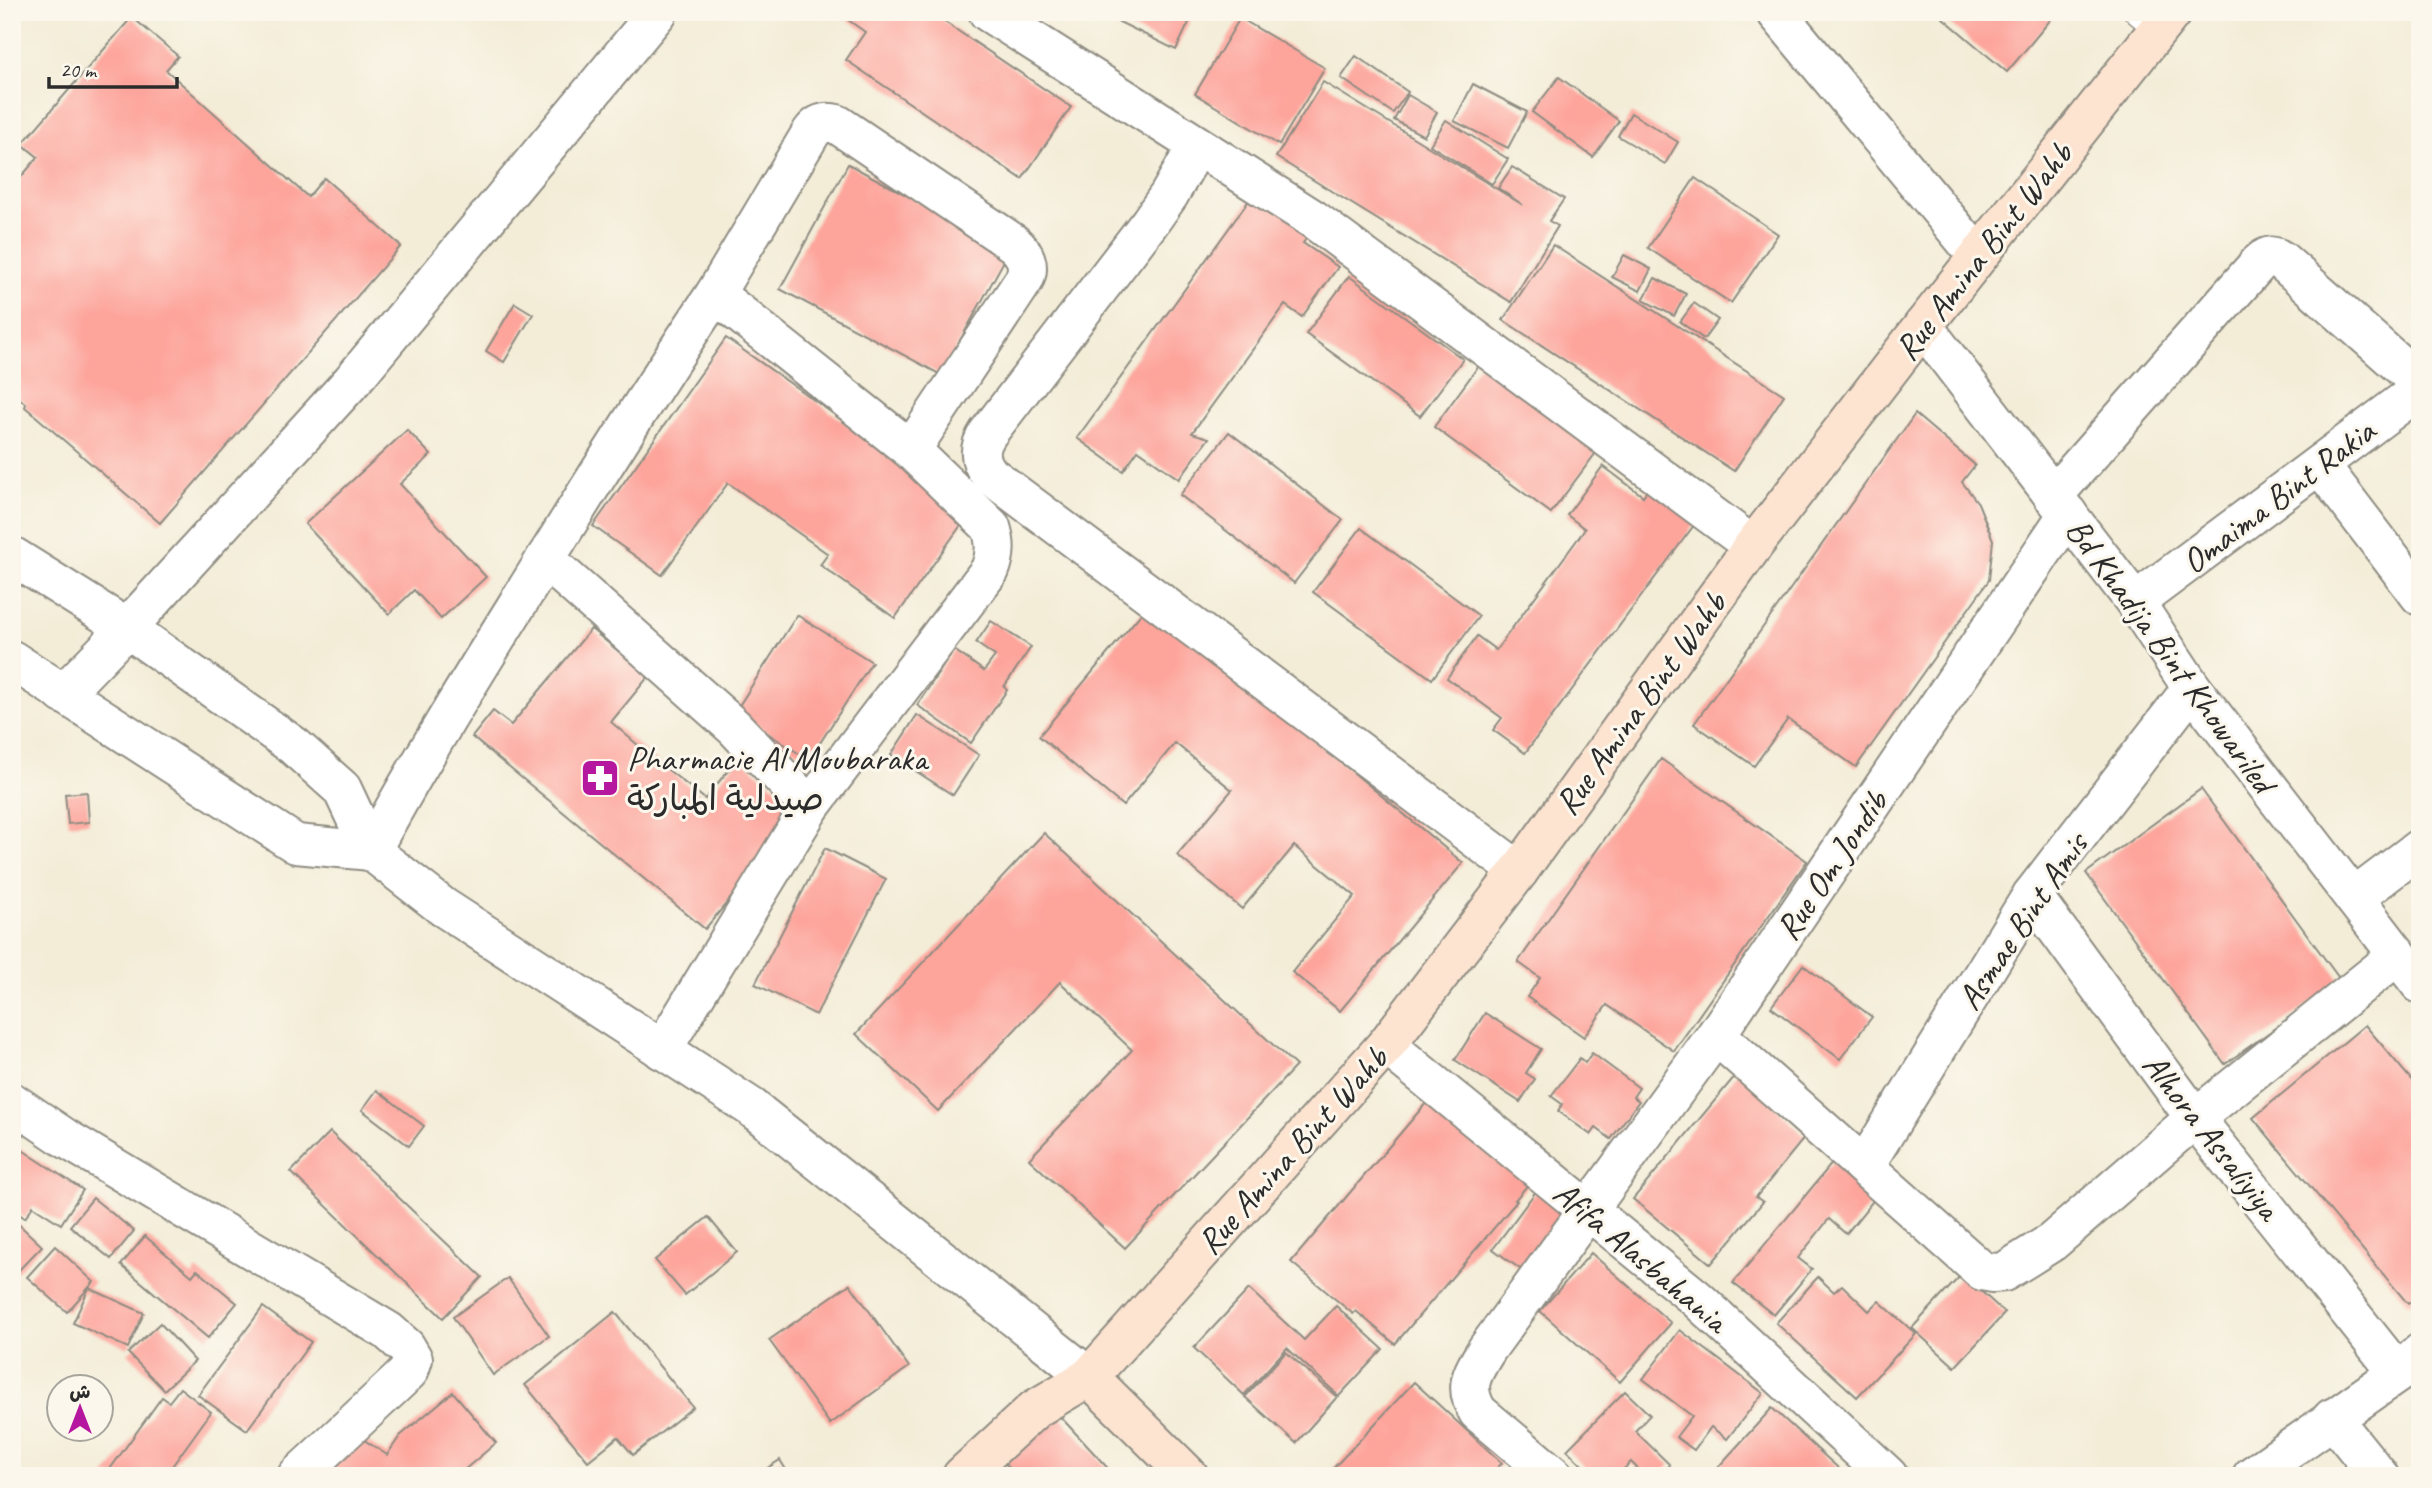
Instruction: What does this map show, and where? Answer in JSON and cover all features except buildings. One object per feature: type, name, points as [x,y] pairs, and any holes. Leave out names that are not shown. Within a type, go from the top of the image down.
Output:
[{"type":"main road","name":"Rue Amina Bint Wahb","points":[[962,1476],[1035,1409],[1088,1377],[1386,1045],[1519,871],[1753,546],[1978,256],[2155,18]]},
{"type":"main road","points":[[1088,1377],[1189,1476]]},
{"type":"street","points":[[63,694],[127,628],[352,381],[658,12]]},
{"type":"street","points":[[988,12],[1313,219],[1753,546]]},
{"type":"street","points":[[1776,12],[1978,256]]},
{"type":"street","points":[[372,852],[410,780],[545,559],[715,293],[811,132],[815,126],[822,123],[836,124],[1013,243],[1021,250],[1026,260],[1028,272],[911,450]]},
{"type":"street","points":[[1198,146],[1150,222],[988,433],[980,452],[981,461],[990,475],[1519,871]]},
{"type":"street","name":"Rue Om Jondib","points":[[1554,1476],[1478,1412],[1471,1400],[1469,1385],[1475,1369],[1486,1349],[1589,1212],[1716,1035],[2061,505],[2259,263],[2270,256],[2281,260],[2420,383]]},
{"type":"street","points":[[662,1050],[810,807],[982,581],[994,561],[995,539],[991,527],[911,450],[715,293]]},
{"type":"street","name":"Bd Khadija Bint Khowariled","points":[[1923,326],[2135,602],[2192,688],[2409,970]]},
{"type":"street","name":"Omaima Bint Rakia","points":[[2135,602],[2420,389]]},
{"type":"street","points":[[2320,465],[2420,596]]},
{"type":"street","points":[[12,556],[127,628],[294,746],[342,789],[372,852],[443,907],[751,1107],[1088,1377]]},
{"type":"street","points":[[545,559],[734,727],[810,807]]},
{"type":"street","points":[[12,660],[296,844],[372,852]]},
{"type":"street","name":"Asmae Bint Amis","points":[[1865,1165],[2032,895],[2192,688]]},
{"type":"street","points":[[2354,898],[2420,848]]},
{"type":"street","name":"Alhora Assaliyiya","points":[[2032,895],[2195,1118],[2409,1363]]},
{"type":"street","points":[[1716,1035],[1982,1271],[1993,1273],[2013,1268],[2052,1242],[2195,1118],[2409,970]]},
{"type":"street","name":"Afifa Alasbahania","points":[[1386,1045],[1697,1298],[1888,1476]]},
{"type":"street","points":[[12,1102],[65,1138],[388,1331],[406,1347],[413,1359],[409,1371],[297,1476]]},
{"type":"street","points":[[2252,1476],[2409,1363]]},
{"type":"street","points":[[2332,1418],[2379,1476]]},
{"type":"place","name":"Pharmacie Al Moubaraka صيدلية المباركة","points":[[600,778]]}]
